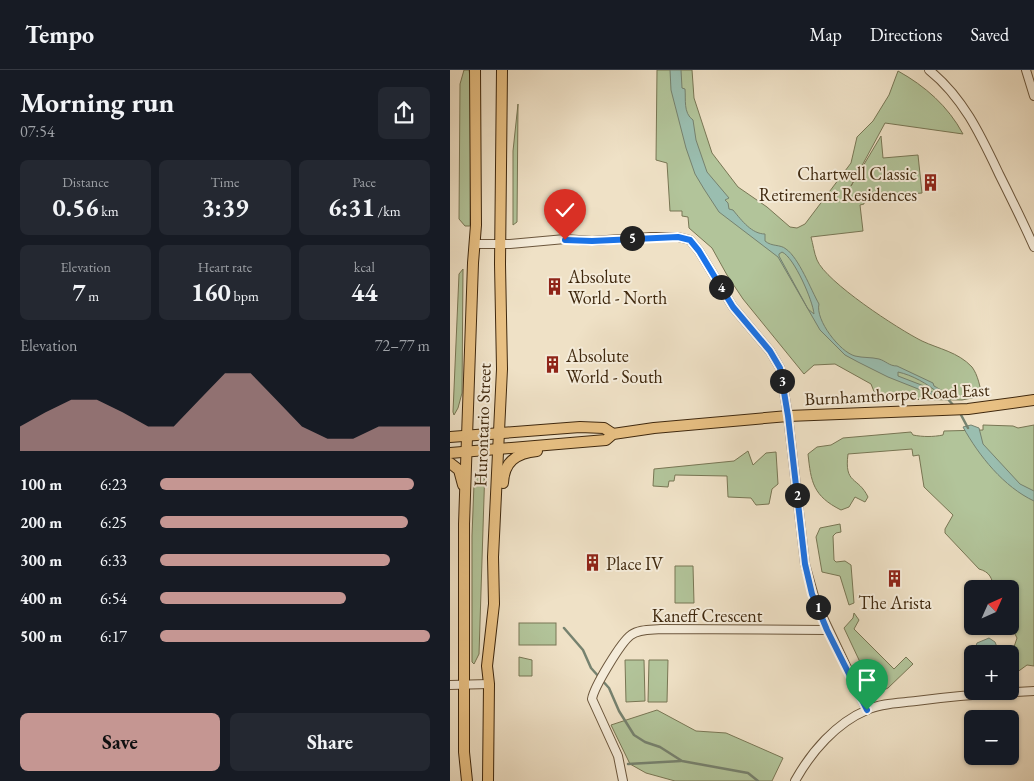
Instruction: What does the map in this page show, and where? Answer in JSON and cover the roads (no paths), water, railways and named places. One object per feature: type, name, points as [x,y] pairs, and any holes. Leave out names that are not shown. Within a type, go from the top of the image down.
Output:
[{"type":"main road","name":"Hurontario Street","points":[[467,781],[464,752],[464,524],[476,225],[475,70]]},
{"type":"main road","name":"Hurontario Street","points":[[488,781],[489,684],[487,666],[494,604],[493,557],[502,369],[500,264],[502,70]]},
{"type":"main road","name":"Burnhamthorpe Road East","points":[[450,453],[606,440],[613,434],[654,428],[788,416],[968,409],[1034,400]]},
{"type":"main road","name":"Burnhamthorpe Road East","points":[[450,437],[580,427],[604,428],[613,434]]},
{"type":"main road","points":[[493,557],[500,548],[503,473],[506,467],[524,453],[562,449],[577,442]]},
{"type":"main road","points":[[450,463],[459,470],[462,478],[462,514],[464,524]]},
{"type":"street","points":[[929,70],[942,80],[978,129],[1034,247]]},
{"type":"street","points":[[1026,70],[1034,96]]},
{"type":"street","points":[[1026,228],[1034,223]]},
{"type":"street","points":[[474,244],[565,240],[592,241],[651,237],[678,237],[690,240],[699,251],[733,307],[770,351],[780,368],[788,416],[805,564],[812,594],[827,630],[867,710]]},
{"type":"street","name":"Kaneff Crescent","points":[[623,781],[618,756],[592,699],[594,690],[630,635],[640,630],[661,629],[827,630]]},
{"type":"street","points":[[450,685],[489,684]]},
{"type":"street","points":[[795,781],[807,761],[823,742],[844,724],[876,706],[963,696],[1034,691]]},
{"type":"waterway","points":[[945,396],[955,407]]},
{"type":"waterway","points":[[960,413],[968,428]]},
{"type":"waterway","points":[[564,628],[583,650],[591,668],[609,688],[619,711],[634,735],[645,742],[660,747],[682,761],[748,773],[758,781]]},
{"type":"waterway","points":[[628,764],[681,761]]},
{"type":"place","name":"Chartwell Classic Retirement Residences","points":[[931,183]]},
{"type":"place","name":"Absolute World - North","points":[[554,286]]},
{"type":"place","name":"Absolute World - South","points":[[552,365]]},
{"type":"place","name":"Place IV","points":[[592,563]]},
{"type":"place","name":"The Arista","points":[[895,579]]}]
